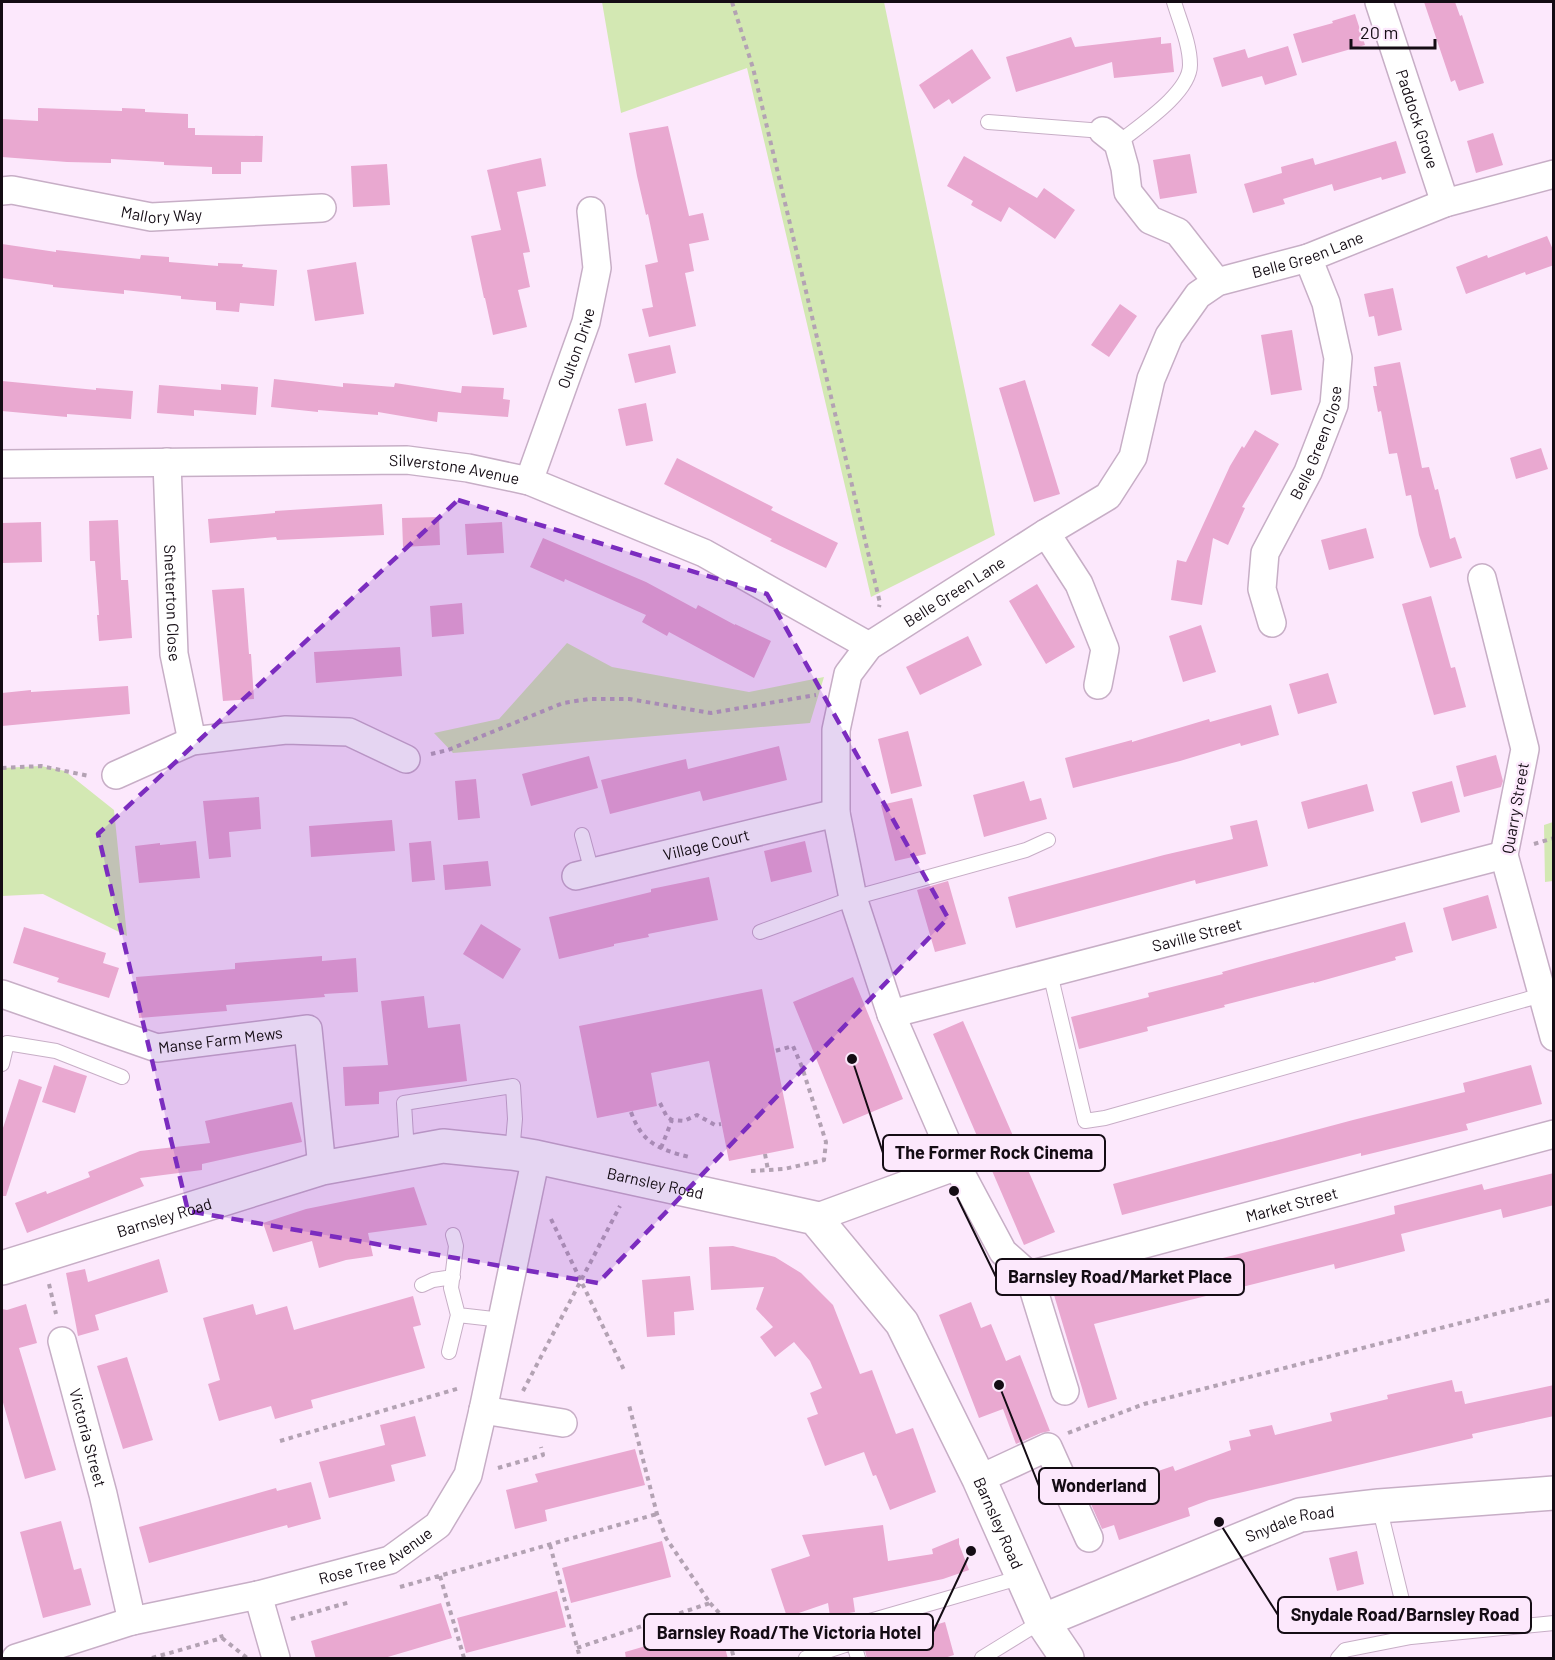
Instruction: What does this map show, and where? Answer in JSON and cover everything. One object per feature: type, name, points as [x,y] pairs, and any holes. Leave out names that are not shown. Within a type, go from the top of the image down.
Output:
[{"type":"street","name":"Paddock Grove","points":[[1379,2],[1445,203]]},
{"type":"street","points":[[1111,137],[1125,168],[1128,192],[1150,220],[1178,232],[1217,282]]},
{"type":"street","name":"Belle Green Lane","points":[[1029,1275],[1003,1252],[957,1166],[891,1014],[853,898],[836,813],[837,730],[848,674],[869,646],[1108,496],[1133,457],[1151,379],[1169,336],[1198,295],[1217,282],[1308,258],[1445,203],[1554,174]]},
{"type":"street","name":"Mallory Way","points":[[2,191],[12,190],[151,217],[322,208]]},
{"type":"street","name":"Oulton Drive","points":[[529,481],[586,322],[597,268],[591,211]]},
{"type":"street","name":"Belle Green Close","points":[[1272,623],[1262,589],[1265,553],[1308,472],[1334,405],[1338,358],[1326,303],[1308,258]]},
{"type":"street","name":"Silverstone Avenue","points":[[2,464],[407,459],[468,468],[529,481],[704,553],[869,646]]},
{"type":"street","name":"Snetterton Close","points":[[167,462],[174,654],[192,741]]},
{"type":"street","points":[[1046,533],[1079,584],[1105,649],[1098,685]]},
{"type":"street","name":"Quarry Street","points":[[1482,578],[1525,749],[1504,855],[1554,1037]]},
{"type":"street","points":[[116,775],[192,741],[286,730],[349,732],[406,759]]},
{"type":"street","name":"Village Court","points":[[584,874],[836,813]]},
{"type":"street","name":"Saville Street","points":[[891,1014],[1504,855]]},
{"type":"street","name":"Manse Farm Mews","points":[[2,994],[157,1048],[315,1027],[322,1168]]},
{"type":"street","name":"Market Street","points":[[1029,1275],[1554,1134]]},
{"type":"street","name":"Barnsley Road","points":[[2,1268],[322,1168],[443,1146],[524,1155],[815,1218],[902,1323],[979,1479],[1042,1621],[1067,1659]]},
{"type":"street","name":"Rose Tree Avenue","points":[[16,1659],[132,1622],[258,1595],[390,1560],[438,1525],[468,1475],[470,1467],[502,1320],[524,1155]]},
{"type":"street","points":[[815,1218],[957,1166]]},
{"type":"street","points":[[1029,1275],[1065,1391]]},
{"type":"street","name":"Victoria Street","points":[[62,1341],[103,1494],[132,1622]]},
{"type":"street","points":[[483,1410],[562,1423]]},
{"type":"street","points":[[979,1479],[1048,1447],[1089,1538]]},
{"type":"street","name":"Snydale Road","points":[[1042,1621],[1300,1515],[1379,1506],[1554,1493]]},
{"type":"street","points":[[258,1595],[276,1659]]},
{"type":"lane","points":[[988,122],[1111,137],[1175,96],[1186,81],[1190,67],[1188,46],[1174,2]]},
{"type":"lane","points":[[582,835],[584,874]]},
{"type":"lane","points":[[760,932],[853,898],[1026,850],[1048,840]]},
{"type":"lane","points":[[1050,973],[1085,1121],[1117,1115],[1542,995]]},
{"type":"lane","points":[[2,1064],[7,1043],[56,1051],[122,1077]]},
{"type":"lane","points":[[407,1153],[404,1103],[513,1086],[515,1119],[524,1155]]},
{"type":"lane","points":[[449,1352],[458,1315],[451,1288],[456,1246],[453,1235]]},
{"type":"lane","points":[[422,1285],[433,1280],[453,1277]]},
{"type":"lane","points":[[458,1315],[502,1320]]},
{"type":"lane","points":[[1379,1506],[1411,1637]]},
{"type":"lane","points":[[858,1659],[849,1627],[1022,1577]]},
{"type":"lane","points":[[982,1658],[1042,1621]]},
{"type":"lane","points":[[1338,1659],[1345,1650],[1411,1637],[1554,1623]]},
{"type":"lane","points":[[806,1659],[854,1642]]},
{"type":"path","points":[[732,2],[753,68],[880,603],[869,646]]},
{"type":"path","points":[[406,759],[448,750],[563,704],[589,699],[629,699],[711,713],[845,690]]},
{"type":"path","points":[[2,768],[41,766],[96,777],[116,775]]},
{"type":"path","points":[[750,1171],[784,1169],[824,1160],[826,1143],[793,1046],[775,1052]]},
{"type":"path","points":[[660,1103],[667,1117],[672,1120],[684,1121],[697,1115],[715,1125],[722,1124]]},
{"type":"path","points":[[631,1112],[645,1138],[660,1148],[695,1158]]},
{"type":"path","points":[[660,1148],[672,1120]]},
{"type":"path","points":[[765,1154],[768,1170]]},
{"type":"path","points":[[470,1467],[498,1468],[543,1455],[521,1417],[581,1280],[634,1179]]},
{"type":"path","points":[[551,1219],[624,1370]]},
{"type":"path","points":[[43,1255],[62,1341]]},
{"type":"path","points":[[1048,1447],[1071,1431],[1144,1404],[1554,1299]]},
{"type":"path","points":[[280,1442],[490,1379]]},
{"type":"path","points":[[629,1406],[657,1514],[666,1538],[710,1603],[722,1616],[734,1659]]},
{"type":"path","points":[[394,1589],[657,1514]]},
{"type":"path","points":[[550,1545],[580,1659]]},
{"type":"path","points":[[440,1576],[464,1659]]},
{"type":"path","points":[[267,1625],[359,1599]]},
{"type":"path","points":[[577,1648],[710,1603]]},
{"type":"path","points":[[214,1604],[222,1638],[248,1659]]},
{"type":"path","points":[[152,1659],[222,1638]]},
{"type":"highlighted area","points":[[458,500],[767,594],[948,918],[598,1283],[188,1211],[98,834]]},
{"type":"green space","points":[[602,2],[884,2],[995,535],[871,597],[747,68],[621,113]]},
{"type":"green space","points":[[567,643],[612,667],[749,692],[824,677],[810,723],[453,753],[434,733],[499,719]]},
{"type":"green space","points":[[41,766],[65,771],[114,810],[127,936],[43,894],[2,896],[2,768]]},
{"type":"green space","points":[[1553,822],[1553,881],[1545,882],[1544,825]]},
{"type":"building","points":[[1424,2],[1455,2],[1460,16],[1462,15],[1484,83],[1459,91],[1455,80],[1451,82]]},
{"type":"building","points":[[1355,14],[1365,45],[1302,63],[1293,34],[1333,23],[1332,21]]},
{"type":"building","points":[[1071,37],[1075,47],[1161,37],[1161,44],[1171,43],[1174,72],[1114,78],[1112,62],[1016,92],[1006,57]]},
{"type":"building","points":[[1288,46],[1297,75],[1265,85],[1262,76],[1222,87],[1213,58],[1245,49],[1248,58]]},
{"type":"building","points":[[972,49],[991,78],[952,104],[949,99],[934,109],[919,85]]},
{"type":"building","points":[[38,108],[122,111],[122,108],[145,109],[145,112],[188,114],[188,128],[195,128],[195,135],[263,136],[262,162],[241,162],[241,174],[212,174],[212,167],[164,165],[164,162],[111,159],[111,163],[67,162],[2,157],[2,119],[38,121]]},
{"type":"building","points":[[668,126],[689,216],[703,213],[709,240],[689,244],[694,271],[685,273],[696,326],[649,337],[642,309],[653,307],[645,265],[658,262],[629,133]]},
{"type":"building","points":[[1493,133],[1503,165],[1476,173],[1467,141]]},
{"type":"building","points":[[1396,141],[1406,173],[1382,180],[1381,177],[1334,191],[1332,184],[1283,199],[1285,204],[1253,213],[1244,184],[1282,173],[1281,167],[1313,158],[1315,165]]},
{"type":"building","points":[[1190,154],[1197,193],[1160,199],[1153,160]]},
{"type":"building","points":[[964,156],[1037,198],[1044,188],[1075,210],[1055,239],[1009,207],[1001,222],[971,205],[973,201],[947,186]]},
{"type":"building","points":[[541,158],[546,186],[517,192],[530,252],[523,253],[530,287],[518,290],[527,327],[493,335],[471,236],[501,230],[487,170]]},
{"type":"building","points":[[387,164],[390,205],[353,207],[351,166]]},
{"type":"building","points":[[1547,236],[1554,252],[1554,265],[1526,275],[1525,272],[1466,294],[1456,267]]},
{"type":"building","points":[[2,244],[56,252],[56,250],[140,259],[141,255],[169,257],[169,262],[218,266],[218,263],[243,264],[242,267],[277,270],[274,306],[240,303],[239,312],[216,310],[216,302],[181,299],[181,296],[124,290],[124,294],[53,287],[53,285],[2,278]]},
{"type":"building","points":[[356,262],[364,314],[315,321],[307,270]]},
{"type":"building","points":[[1393,288],[1402,330],[1378,336],[1374,316],[1369,317],[1364,294]]},
{"type":"building","points":[[1120,304],[1137,316],[1109,357],[1091,345]]},
{"type":"building","points":[[1292,330],[1302,390],[1271,395],[1261,335]]},
{"type":"building","points":[[670,345],[676,373],[635,383],[628,354]]},
{"type":"building","points":[[1400,362],[1422,468],[1429,467],[1435,490],[1438,489],[1450,539],[1455,537],[1462,558],[1430,568],[1419,535],[1411,495],[1406,496],[1397,453],[1389,454],[1381,411],[1378,412],[1373,386],[1377,386],[1374,367]]},
{"type":"building","points":[[274,379],[343,387],[343,383],[394,387],[395,383],[461,393],[462,386],[504,388],[503,399],[510,400],[508,417],[438,412],[437,422],[378,412],[378,415],[271,407]]},
{"type":"building","points":[[1025,380],[1060,494],[1034,502],[999,388]]},
{"type":"building","points":[[2,381],[96,390],[96,388],[133,391],[131,419],[67,414],[67,417],[2,411]]},
{"type":"building","points":[[221,384],[258,387],[256,415],[194,410],[194,416],[157,413],[159,385],[221,390]]},
{"type":"building","points":[[646,403],[653,441],[626,446],[618,409]]},
{"type":"building","points":[[1255,430],[1279,444],[1242,507],[1245,508],[1228,545],[1213,538],[1202,605],[1171,600],[1177,560],[1186,562],[1230,466]]},
{"type":"building","points":[[1541,448],[1548,469],[1516,479],[1510,458]]},
{"type":"building","points":[[677,458],[773,507],[771,510],[838,543],[826,568],[770,541],[772,539],[664,484]]},
{"type":"building","points":[[382,504],[384,535],[277,540],[276,537],[210,543],[208,519],[275,513],[275,511]]},
{"type":"building","points":[[439,517],[440,545],[403,547],[402,518]]},
{"type":"building","points":[[118,520],[121,580],[128,580],[132,638],[99,641],[95,561],[90,561],[89,521]]},
{"type":"building","points":[[41,522],[42,562],[2,563],[2,523]]},
{"type":"building","points":[[502,522],[504,553],[467,555],[465,524]]},
{"type":"building","points":[[1366,528],[1374,558],[1329,570],[1321,540]]},
{"type":"building","points":[[543,538],[646,582],[696,609],[698,605],[771,641],[754,678],[669,632],[667,636],[642,622],[646,615],[565,579],[564,582],[530,567]]},
{"type":"building","points":[[1037,584],[1075,647],[1046,664],[1009,601]]},
{"type":"building","points":[[244,588],[254,699],[223,701],[212,590]]},
{"type":"building","points":[[1431,596],[1451,668],[1455,667],[1466,707],[1434,715],[1402,604]]},
{"type":"building","points":[[462,603],[464,634],[432,637],[430,606]]},
{"type":"building","points":[[1201,625],[1216,672],[1183,682],[1169,636]]},
{"type":"building","points":[[968,636],[982,665],[920,695],[906,667]]},
{"type":"building","points":[[400,647],[402,676],[316,683],[314,652]]},
{"type":"building","points":[[1328,673],[1337,703],[1298,714],[1289,684]]},
{"type":"building","points":[[128,686],[130,714],[2,726],[2,693]]},
{"type":"building","points":[[1271,705],[1279,735],[1241,746],[1240,743],[1073,788],[1065,758],[1132,740],[1132,742],[1209,719],[1210,722]]},
{"type":"building","points":[[908,731],[922,786],[891,794],[878,739]]},
{"type":"building","points":[[779,746],[787,780],[703,801],[700,791],[610,814],[601,780],[686,759],[688,769]]},
{"type":"building","points":[[1496,755],[1503,781],[1501,787],[1464,797],[1456,766]]},
{"type":"building","points":[[589,756],[598,788],[531,806],[522,774]]},
{"type":"building","points":[[476,779],[480,818],[458,820],[455,781]]},
{"type":"building","points":[[1024,781],[1030,801],[1041,798],[1047,819],[984,837],[973,795]]},
{"type":"building","points":[[1452,781],[1460,812],[1421,823],[1412,792]]},
{"type":"building","points":[[1367,784],[1374,811],[1308,829],[1301,802]]},
{"type":"building","points":[[259,797],[261,829],[229,832],[231,857],[209,859],[203,801]]},
{"type":"building","points":[[912,798],[926,854],[895,861],[881,805]]},
{"type":"building","points":[[392,820],[395,851],[311,857],[309,826]]},
{"type":"building","points":[[1257,820],[1268,866],[1196,884],[1195,880],[1016,928],[1008,897],[1233,839],[1230,826]]},
{"type":"building","points":[[196,841],[200,878],[139,883],[135,846]]},
{"type":"building","points":[[431,841],[435,880],[412,882],[409,843]]},
{"type":"building","points":[[805,841],[812,872],[771,882],[764,851]]},
{"type":"building","points":[[488,861],[491,886],[445,890],[443,865]]},
{"type":"building","points":[[709,877],[718,920],[648,934],[649,937],[559,959],[549,917],[651,892],[651,889]]},
{"type":"building","points":[[948,881],[966,944],[935,952],[917,890]]},
{"type":"building","points":[[1488,895],[1497,928],[1452,941],[1443,908]]},
{"type":"building","points":[[1405,922],[1413,952],[1395,957],[1396,960],[1224,1005],[1225,1007],[1147,1027],[1148,1031],[1079,1049],[1071,1017],[1149,997],[1148,993]]},
{"type":"building","points":[[481,924],[521,949],[503,979],[463,954]]},
{"type":"building","points":[[24,927],[106,953],[103,963],[119,968],[109,998],[57,982],[59,978],[13,963]]},
{"type":"building","points":[[322,956],[322,961],[356,958],[358,992],[226,1005],[227,1011],[139,1018],[136,977],[235,969],[235,963]]},
{"type":"building","points":[[853,977],[903,1099],[843,1124],[793,1002]]},
{"type":"building","points":[[762,989],[794,1148],[729,1161],[709,1061],[651,1073],[657,1106],[597,1118],[579,1026]]},
{"type":"building","points":[[424,996],[428,1028],[460,1024],[467,1081],[379,1092],[379,1104],[345,1106],[343,1067],[388,1065],[381,1001]]},
{"type":"building","points":[[963,1021],[1055,1232],[1024,1245],[933,1034]]},
{"type":"building","points":[[54,1065],[87,1076],[75,1113],[42,1102]]},
{"type":"building","points":[[1531,1065],[1542,1104],[1466,1124],[1468,1130],[1361,1156],[1361,1153],[1122,1215],[1113,1184],[1465,1092],[1463,1083]]},
{"type":"building","points":[[19,1079],[42,1087],[6,1196],[2,1196],[2,1131]]},
{"type":"building","points":[[292,1102],[302,1142],[202,1164],[202,1170],[140,1178],[144,1186],[27,1233],[15,1203],[46,1191],[47,1194],[90,1177],[88,1172],[140,1151],[210,1143],[205,1121]]},
{"type":"building","points":[[1554,1173],[1554,1205],[1503,1218],[1501,1209],[1401,1234],[1405,1251],[1335,1269],[1334,1264],[1094,1324],[1117,1399],[1088,1408],[1054,1295],[1083,1286],[1085,1293],[1357,1224],[1395,1214],[1394,1206],[1482,1184],[1484,1190]]},
{"type":"building","points":[[414,1187],[427,1225],[368,1233],[373,1256],[346,1260],[319,1268],[312,1241],[273,1252],[263,1223],[306,1209]]},
{"type":"building","points":[[733,1246],[775,1257],[801,1273],[833,1305],[860,1374],[872,1370],[896,1434],[913,1428],[936,1492],[890,1510],[864,1452],[825,1466],[807,1418],[818,1414],[810,1393],[822,1388],[810,1361],[794,1342],[775,1357],[760,1337],[773,1327],[756,1309],[764,1287],[711,1290],[709,1247]]},
{"type":"building","points":[[159,1259],[168,1292],[95,1315],[99,1330],[78,1336],[66,1273],[85,1269],[88,1282]]},
{"type":"building","points":[[690,1276],[694,1310],[674,1312],[675,1335],[647,1337],[642,1280]]},
{"type":"building","points":[[413,1296],[421,1325],[413,1327],[425,1368],[311,1400],[313,1408],[275,1419],[271,1406],[219,1421],[208,1384],[220,1380],[203,1318],[253,1304],[256,1315],[287,1306],[294,1330]]},
{"type":"building","points":[[971,1302],[981,1328],[991,1324],[1006,1361],[1020,1355],[1050,1431],[1016,1444],[1003,1409],[979,1418],[939,1315]]},
{"type":"building","points":[[26,1304],[37,1343],[19,1348],[56,1470],[25,1479],[2,1399],[2,1309],[7,1310]]},
{"type":"building","points":[[127,1357],[153,1440],[123,1449],[97,1366]]},
{"type":"building","points":[[1452,1380],[1455,1392],[1462,1391],[1465,1404],[1554,1385],[1554,1416],[1472,1434],[1473,1438],[1209,1500],[1188,1508],[1190,1516],[1119,1540],[1114,1525],[1102,1529],[1087,1495],[1173,1466],[1175,1471],[1231,1450],[1229,1441],[1251,1436],[1249,1430],[1272,1425],[1275,1435],[1332,1421],[1330,1413],[1388,1399],[1387,1395]]},
{"type":"building","points":[[415,1416],[426,1456],[391,1465],[395,1481],[329,1498],[319,1462],[385,1445],[380,1425]]},
{"type":"building","points":[[635,1449],[645,1485],[545,1510],[547,1521],[515,1529],[506,1490],[538,1482],[535,1474]]},
{"type":"building","points":[[311,1482],[321,1519],[288,1528],[287,1525],[149,1563],[139,1527],[276,1488],[277,1491]]},
{"type":"building","points":[[61,1521],[74,1570],[81,1568],[91,1605],[43,1618],[20,1532]]},
{"type":"building","points":[[883,1525],[888,1561],[933,1554],[932,1549],[959,1538],[969,1570],[943,1579],[853,1598],[855,1612],[830,1616],[828,1603],[787,1617],[771,1569],[810,1556],[802,1535]]},
{"type":"building","points":[[662,1541],[671,1577],[571,1603],[562,1568]]},
{"type":"building","points":[[1357,1551],[1364,1584],[1337,1591],[1329,1558]]},
{"type":"building","points":[[557,1591],[566,1627],[466,1653],[457,1618]]},
{"type":"building","points":[[441,1603],[452,1638],[381,1659],[316,1659],[311,1641]]},
{"type":"building","points":[[945,1622],[954,1655],[941,1659],[867,1659],[864,1646]]},
{"type":"building","points":[[719,1625],[728,1659],[626,1659],[625,1652]]},
{"type":"place","name":"The Former Rock Cinema","points":[[852,1059]]},
{"type":"place","name":"Barnsley Road/Market Place","points":[[954,1191]]},
{"type":"place","name":"Wonderland","points":[[999,1385]]},
{"type":"place","name":"Snydale Road/Barnsley Road","points":[[1219,1522]]},
{"type":"place","name":"Barnsley Road/The Victoria Hotel","points":[[971,1551]]}]
